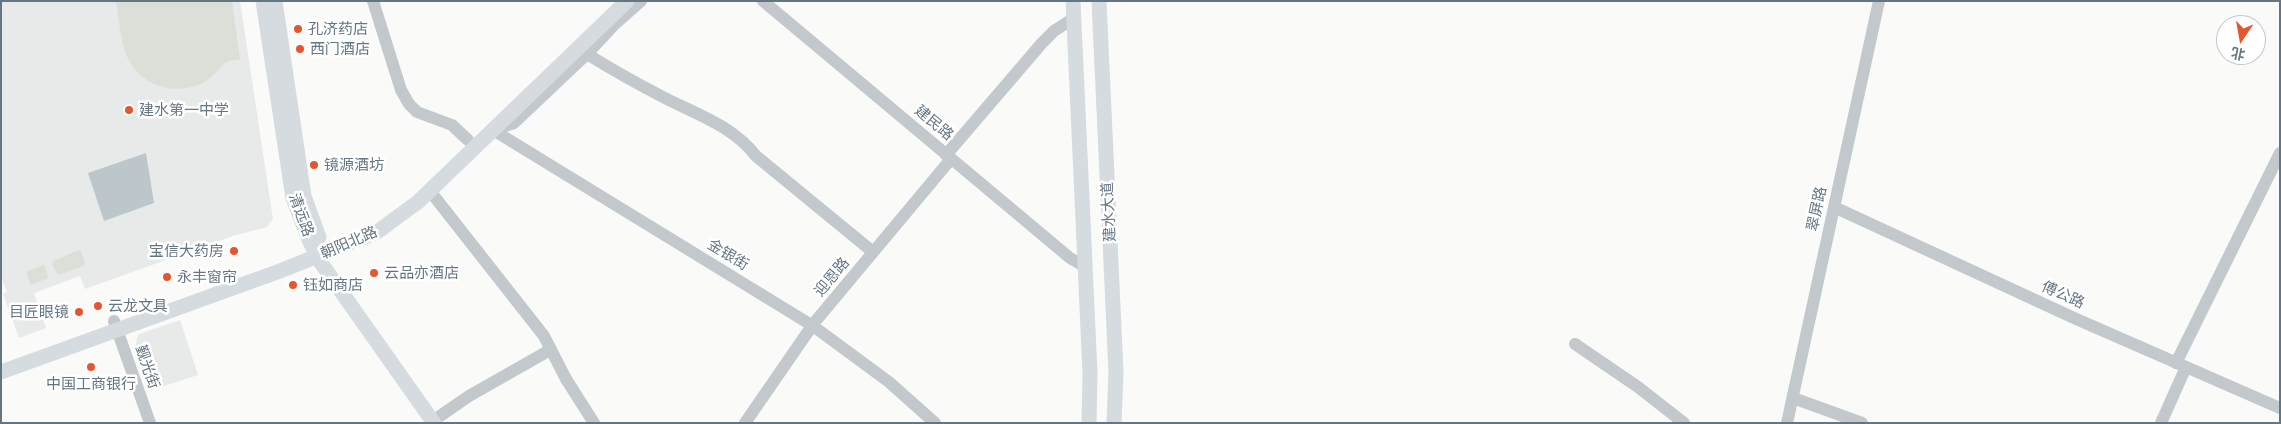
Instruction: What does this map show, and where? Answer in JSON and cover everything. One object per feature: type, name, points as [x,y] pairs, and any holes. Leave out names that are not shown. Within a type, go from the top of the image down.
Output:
[{"type":"main road","name":"清远路","points":[[263,1],[292,198],[320,250],[439,420]]},
{"type":"main road","name":"清远路","points":[[275,1],[304,196],[320,250]]},
{"type":"main road","name":"朝阳北路","points":[[320,250],[361,229],[412,195],[613,1]]},
{"type":"main road","name":"朝阳北路","points":[[1,372],[12,362],[113,327],[320,250],[377,232],[398,218],[430,191],[626,1]]},
{"type":"main road","name":"建水大道","points":[[1074,1],[1090,373],[1088,423]]},
{"type":"main road","name":"建水大道","points":[[1099,1],[1116,372],[1114,423]]},
{"type":"street","points":[[373,1],[401,90],[409,104],[417,112],[452,124],[468,140]]},
{"type":"street","points":[[494,130],[514,123],[641,1]]},
{"type":"street","name":"建民路","points":[[763,1],[1070,258],[1086,267]]},
{"type":"street","name":"翠屏路","points":[[1787,423],[1880,1]]},
{"type":"street","name":"迎恩路","points":[[745,423],[812,326],[874,252],[949,157],[1042,43],[1054,31],[1074,18]]},
{"type":"street","points":[[587,54],[661,96],[728,129],[743,141],[756,156],[874,252]]},
{"type":"street","name":"金银街","points":[[494,130],[812,326],[889,382],[935,423]]},
{"type":"street","points":[[2161,423],[2181,365],[2280,154]]},
{"type":"street","points":[[430,191],[544,336],[550,350],[594,423]]},
{"type":"street","name":"傅公路","points":[[1834,207],[2280,408]]},
{"type":"street","name":"觐光街","points":[[113,327],[142,423]]},
{"type":"street","name":"觐光街","points":[[113,327],[150,423]]},
{"type":"street","points":[[1575,344],[1638,386],[1684,423]]},
{"type":"street","points":[[439,420],[469,396],[550,350]]},
{"type":"street","points":[[1792,398],[1862,423]]},
{"type":"shaded area","name":"建水第一中学","points":[[1,1],[240,1],[273,219],[267,227],[233,236],[85,289],[80,276],[34,293],[46,328],[19,338],[3,294],[7,292],[1,277]]},
{"type":"shaded area","points":[[116,1],[232,1],[240,60],[227,62],[207,81],[192,87],[180,89],[158,85],[139,74],[126,54]]},
{"type":"shaded area","points":[[146,153],[154,203],[104,221],[88,173]]},
{"type":"shaded area","points":[[79,250],[85,263],[83,266],[58,275],[52,264],[53,261]]},
{"type":"shaded area","points":[[43,265],[45,266],[48,278],[31,285],[26,272]]},
{"type":"shaded area","points":[[180,320],[198,375],[149,391],[135,349],[137,338],[139,334]]},
{"type":"place","name":"孔济药店","points":[[298,29]]},
{"type":"place","name":"西门酒店","points":[[300,49]]},
{"type":"place","name":"建水第一中学","points":[[129,110]]},
{"type":"place","name":"镜源酒坊","points":[[314,165]]},
{"type":"place","name":"宝信大药房","points":[[234,251]]},
{"type":"place","name":"云品亦酒店","points":[[374,273]]},
{"type":"place","name":"永丰窗帘","points":[[167,277]]},
{"type":"place","name":"钰如商店","points":[[293,285]]},
{"type":"place","name":"云龙文具","points":[[98,306]]},
{"type":"place","name":"目匠眼镜","points":[[79,312]]},
{"type":"place","name":"中国工商银行","points":[[91,367]]}]
